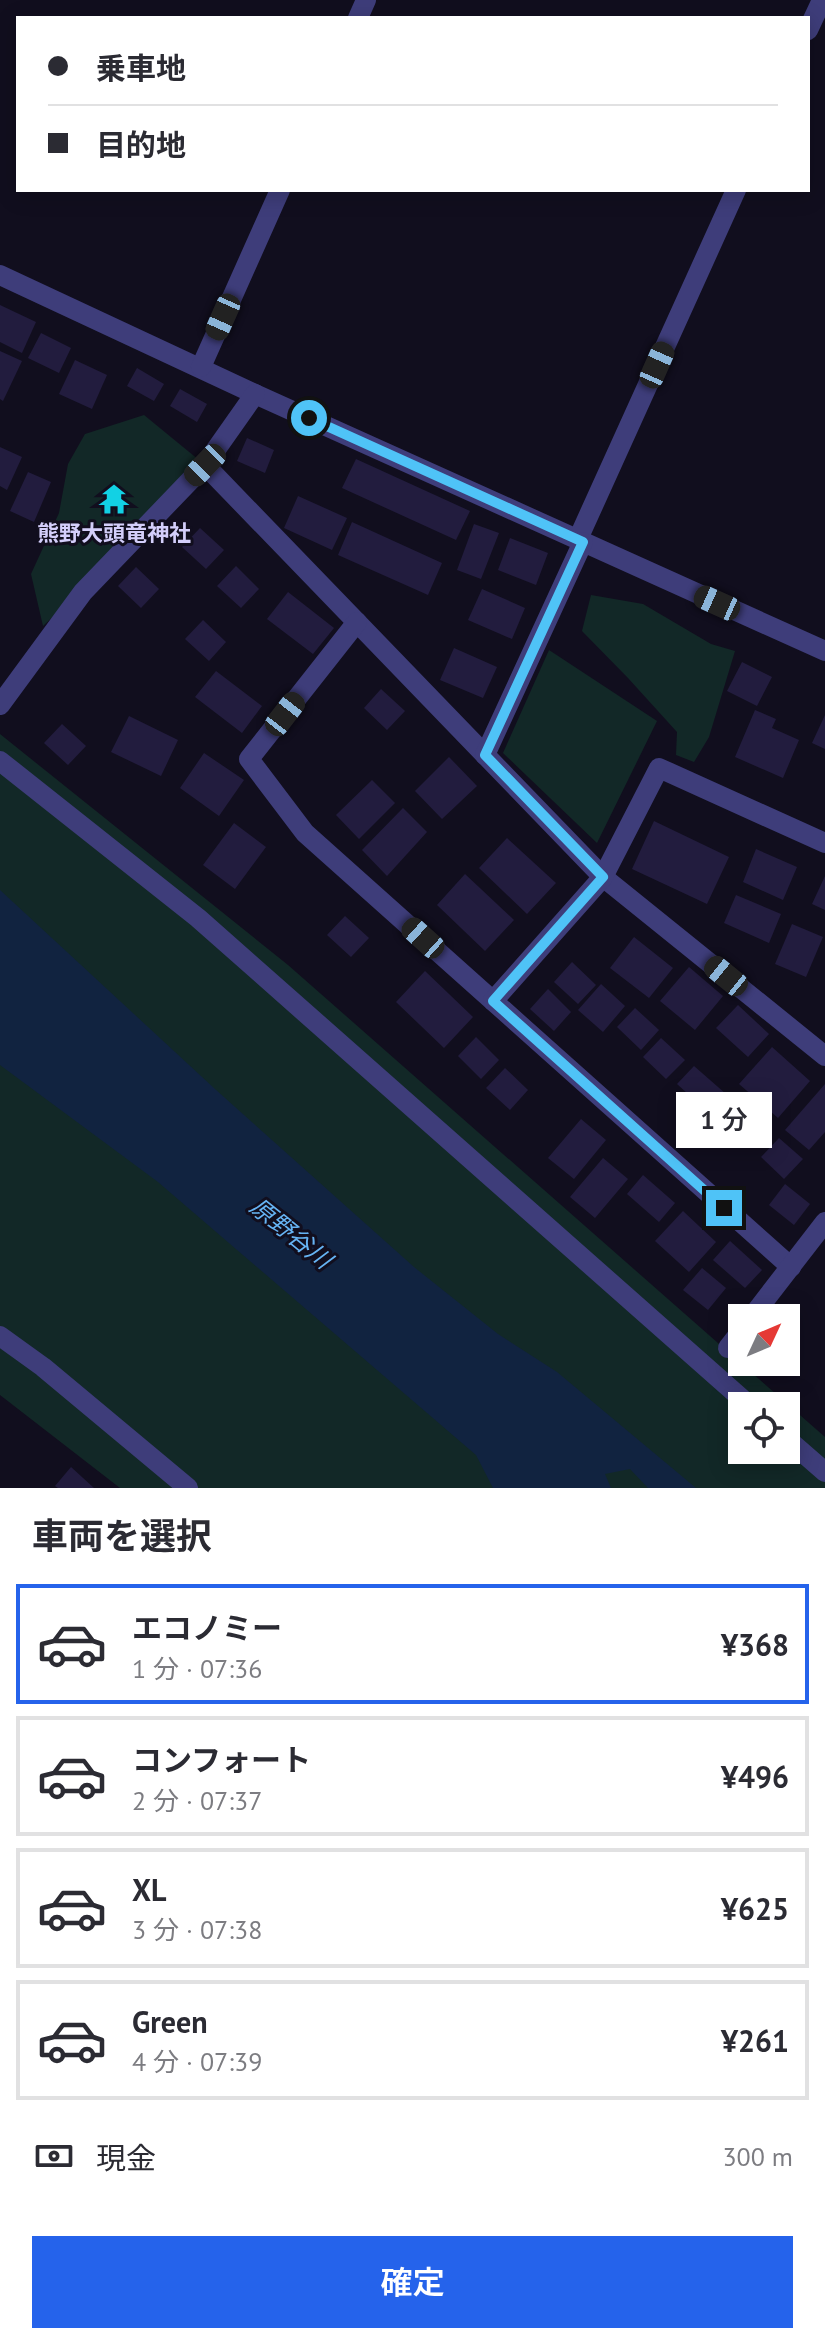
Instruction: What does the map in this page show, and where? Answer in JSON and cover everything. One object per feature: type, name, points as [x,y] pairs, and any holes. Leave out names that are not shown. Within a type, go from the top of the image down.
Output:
[{"type":"street","points":[[810,26],[822,0]]},
{"type":"street","points":[[201,367],[279,192]]},
{"type":"street","points":[[485,755],[735,192]]},
{"type":"street","points":[[0,275],[255,394],[825,651]]},
{"type":"street","points":[[0,705],[83,592],[205,465],[255,394]]},
{"type":"street","points":[[205,465],[603,877],[825,1056]]},
{"type":"street","points":[[357,622],[249,759],[305,833],[791,1267]]},
{"type":"street","points":[[0,761],[198,918],[734,1392]]},
{"type":"street","points":[[493,1001],[603,877],[659,768],[825,843]]},
{"type":"street","points":[[762,1304],[825,1222]]},
{"type":"street","points":[[0,1336],[43,1367],[188,1488]]},
{"type":"street","points":[[800,1450],[825,1472]]},
{"type":"green space","points":[[144,415],[205,465],[120,553],[43,626],[31,574],[59,513],[68,464],[85,434]]},
{"type":"green space","points":[[591,595],[643,604],[711,644],[735,651],[709,737],[694,762],[676,755],[677,732],[582,631]]},
{"type":"green space","points":[[549,650],[657,721],[597,843],[503,753]]},
{"type":"green space","points":[[0,734],[288,965],[728,1352],[728,1376],[756,1376],[774,1392],[728,1392],[728,1464],[800,1464],[800,1415],[825,1437],[825,1488],[120,1488],[0,1395]]},
{"type":"water","name":"原野谷川","points":[[0,890],[414,1267],[498,1334],[557,1372],[696,1488],[648,1488],[630,1469],[605,1474],[611,1488],[493,1488],[476,1455],[158,1182],[0,1065]]},
{"type":"building","points":[[0,305],[36,322],[22,353],[0,342]]},
{"type":"building","points":[[41,333],[71,348],[59,373],[28,358]]},
{"type":"building","points":[[0,351],[22,361],[3,401],[0,399]]},
{"type":"building","points":[[75,360],[107,375],[92,409],[59,394]]},
{"type":"building","points":[[137,368],[164,384],[154,401],[127,386]]},
{"type":"building","points":[[180,389],[207,404],[197,422],[170,406]]},
{"type":"building","points":[[247,438],[274,450],[265,473],[237,461]]},
{"type":"building","points":[[0,447],[22,457],[7,490],[0,486]]},
{"type":"building","points":[[356,459],[470,511],[456,540],[342,488]]},
{"type":"building","points":[[28,472],[51,482],[34,522],[10,511]]},
{"type":"building","points":[[298,496],[347,518],[332,550],[284,528]]},
{"type":"building","points":[[352,522],[442,563],[428,595],[338,555]]},
{"type":"building","points":[[474,524],[499,533],[481,579],[457,570]]},
{"type":"building","points":[[200,528],[224,550],[206,569],[182,547]]},
{"type":"building","points":[[510,538],[548,553],[536,585],[498,570]]},
{"type":"building","points":[[236,566],[259,589],[241,608],[217,586]]},
{"type":"building","points":[[136,567],[159,589],[141,608],[118,586]]},
{"type":"building","points":[[482,589],[525,608],[512,639],[468,620]]},
{"type":"building","points":[[288,592],[334,628],[313,654],[267,619]]},
{"type":"building","points":[[203,620],[226,642],[209,661],[185,639]]},
{"type":"building","points":[[454,648],[497,667],[483,698],[440,680]]},
{"type":"building","points":[[742,662],[772,677],[757,706],[727,691]]},
{"type":"building","points":[[216,671],[262,706],[242,733],[195,697]]},
{"type":"building","points":[[381,689],[405,711],[387,730],[364,708]]},
{"type":"building","points":[[755,710],[776,719],[772,728],[799,740],[783,778],[735,757]]},
{"type":"building","points":[[825,715],[825,749],[812,743]]},
{"type":"building","points":[[129,716],[178,740],[161,776],[111,752]]},
{"type":"building","points":[[62,724],[86,746],[68,765],[44,743]]},
{"type":"building","points":[[204,753],[244,780],[219,816],[180,788]]},
{"type":"building","points":[[449,757],[477,786],[442,819],[415,791]]},
{"type":"building","points":[[372,780],[395,803],[359,839],[336,815]]},
{"type":"building","points":[[403,808],[427,832],[387,876],[362,850]]},
{"type":"building","points":[[654,821],[729,857],[707,904],[632,869]]},
{"type":"building","points":[[234,823],[266,847],[235,889],[203,865]]},
{"type":"building","points":[[507,838],[556,883],[527,914],[479,868]]},
{"type":"building","points":[[756,849],[797,867],[783,900],[743,882]]},
{"type":"building","points":[[465,874],[514,920],[485,951],[437,905]]},
{"type":"building","points":[[825,876],[825,910],[812,904]]},
{"type":"building","points":[[736,895],[781,914],[769,943],[724,923]]},
{"type":"building","points":[[345,916],[369,938],[351,957],[327,935]]},
{"type":"building","points":[[792,924],[823,937],[806,977],[775,964]]},
{"type":"building","points":[[634,937],[673,968],[649,998],[610,968]]},
{"type":"building","points":[[572,962],[596,985],[578,1004],[554,982]]},
{"type":"building","points":[[689,967],[723,996],[695,1030],[660,1001]]},
{"type":"building","points":[[425,971],[473,1017],[444,1048],[396,1002]]},
{"type":"building","points":[[601,984],[625,1006],[603,1032],[578,1010]]},
{"type":"building","points":[[548,989],[571,1012],[554,1031],[530,1009]]},
{"type":"building","points":[[738,1005],[769,1034],[748,1057],[716,1028]]},
{"type":"building","points":[[635,1008],[659,1030],[641,1050],[617,1027]]},
{"type":"building","points":[[476,1037],[499,1060],[481,1079],[458,1056]]},
{"type":"building","points":[[661,1038],[685,1060],[666,1079],[643,1057]]},
{"type":"building","points":[[772,1047],[810,1081],[778,1118],[739,1084]]},
{"type":"building","points":[[694,1066],[726,1094],[709,1113],[677,1084]]},
{"type":"building","points":[[505,1068],[528,1090],[510,1110],[486,1088]]},
{"type":"building","points":[[825,1084],[825,1132],[809,1150],[785,1130]]},
{"type":"building","points":[[732,1098],[764,1126],[748,1145],[716,1117]]},
{"type":"building","points":[[581,1119],[606,1140],[574,1179],[548,1158]]},
{"type":"building","points":[[779,1138],[803,1159],[784,1179],[761,1157]]},
{"type":"building","points":[[603,1158],[628,1179],[595,1218],[570,1197]]},
{"type":"building","points":[[643,1175],[675,1203],[659,1222],[627,1194]]},
{"type":"building","points":[[785,1184],[810,1204],[794,1225],[769,1205]]},
{"type":"building","points":[[683,1211],[716,1242],[689,1272],[655,1241]]},
{"type":"building","points":[[730,1241],[762,1270],[745,1288],[713,1260]]},
{"type":"building","points":[[702,1268],[726,1288],[708,1310],[683,1290]]},
{"type":"building","points":[[71,1467],[94,1488],[55,1486]]},
{"type":"place","name":"熊野大頭竜神社","points":[[114,499]]},
{"type":"route","points":[[309,418],[583,542],[485,755],[603,877],[493,1001],[724,1208]]}]
